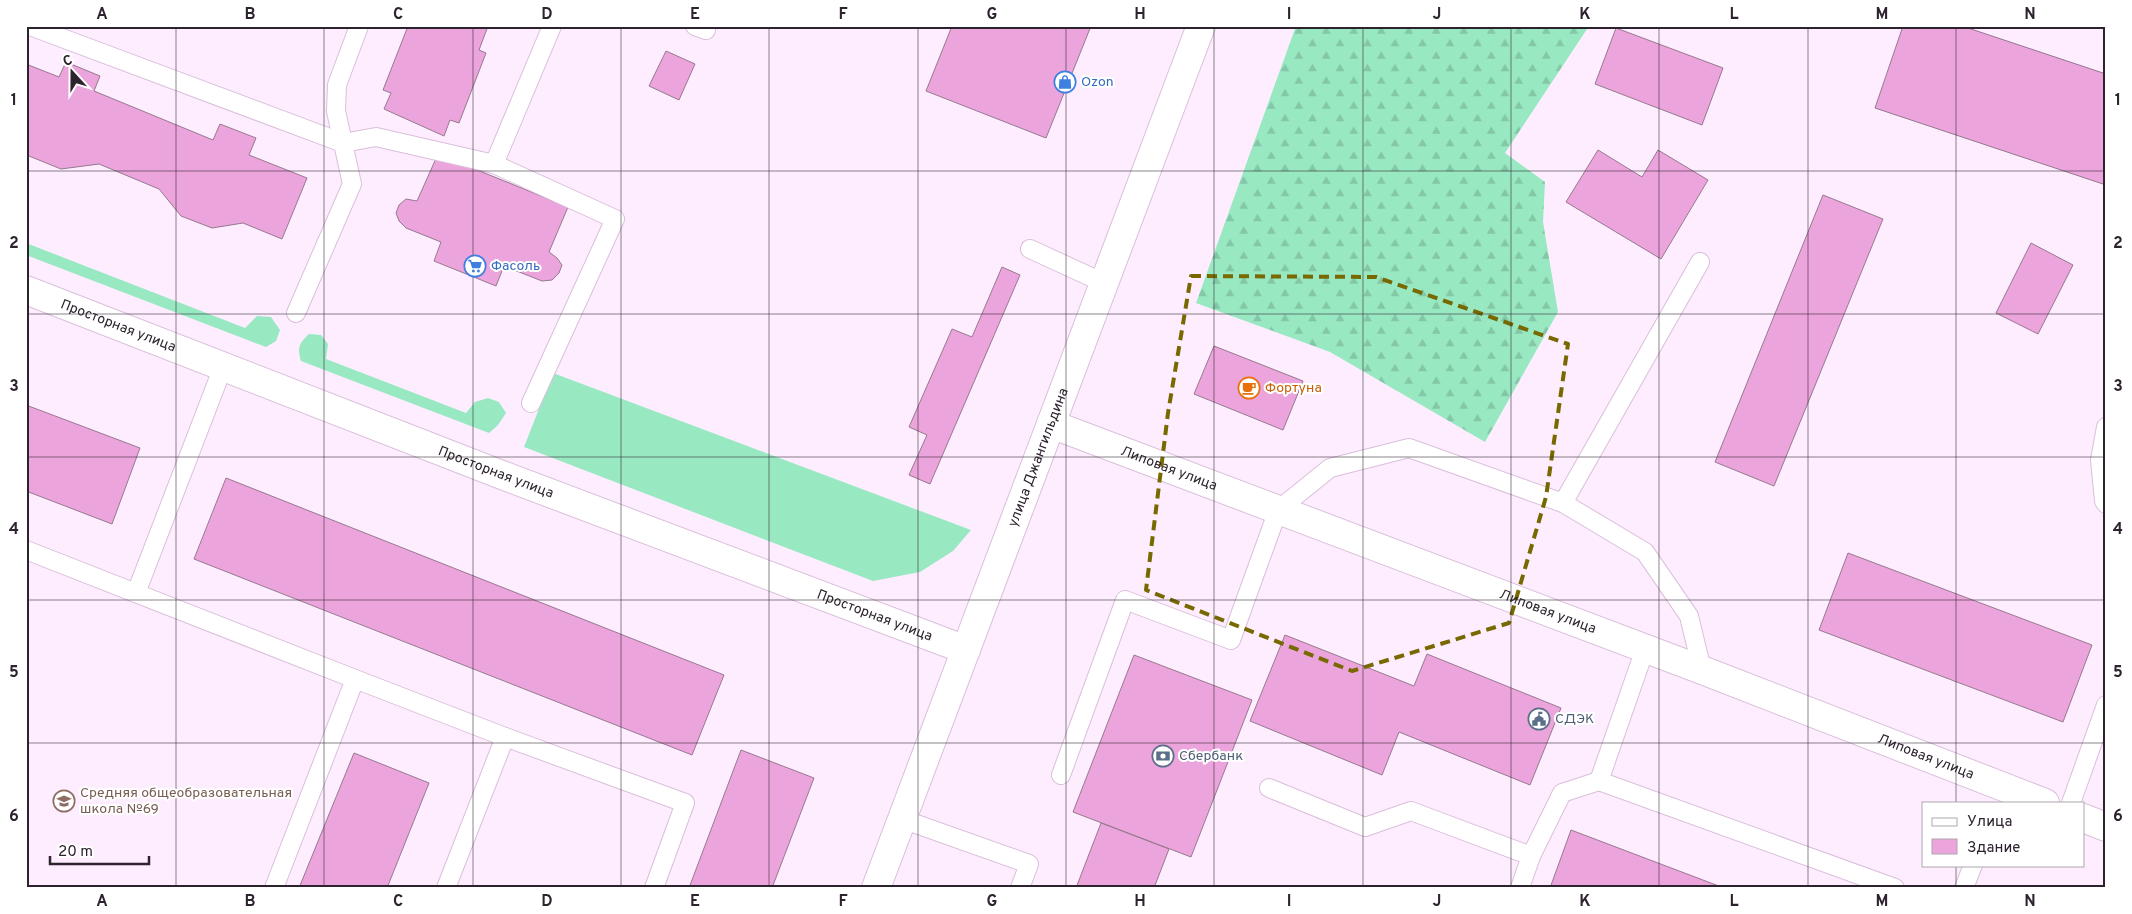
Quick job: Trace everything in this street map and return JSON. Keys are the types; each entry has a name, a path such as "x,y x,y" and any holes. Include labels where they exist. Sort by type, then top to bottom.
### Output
{"street":[{"name":"улица Джангильдина","path":"876,888 1201,26"},
{"name":"Просторная улица","path":"26,290 966,650"},
{"name":"Липовая улица","path":"1051,424 1702,670 1999,795 2039,802"},
{"path":"2084,818 2106,827"}],"lane":[{"path":"30,26 342,143 376,137 494,164 615,219 531,403"},
{"path":"296,313 352,184 336,111 337,85 359,26"},
{"path":"494,164 552,26"},
{"path":"1030,249 1104,284"},
{"path":"1563,503 1700,262"},
{"path":"136,593 223,367"},
{"path":"2106,427 2103,460 2104,502 2106,504"},
{"path":"1060,775 1125,600 1231,640 1278,510 1330,468 1409,448 1563,503 1645,552 1688,616 1702,670"},
{"path":"26,550 505,737 686,803 654,888"},
{"path":"1599,781 1645,649"},
{"path":"274,888 355,678"},
{"path":"2071,802 2106,705"},
{"path":"446,888 505,737"},
{"path":"1520,888 1531,856 1562,792 1599,781 1894,888"},
{"path":"1269,788 1365,827 1411,811 1531,856"},
{"path":"902,819 1028,864 1020,888"},
{"path":"1964,888 1973,866"}],"highlighted area":[{"path":"1191,276 1376,277 1568,344 1546,497 1509,623 1352,671 1146,590 1168,413"}],"green space":[{"path":"1296,26 1589,26 1505,153 1545,182 1543,222 1558,312 1485,442 1330,352 1196,303"},
{"path":"26,243 245,328 257,316 271,317 280,330 276,341 266,347 26,255"},
{"path":"309,334 321,335 328,344 326,359 466,413 475,402 488,398 499,402 506,413 498,425 489,433 301,361 300,346"},
{"path":"553,373 971,530 953,551 920,572 873,581 524,447"}],"building":[{"path":"408,26 488,26 479,50 486,53 459,123 450,120 444,136 384,109 391,93 383,90"},
{"path":"952,26 1091,26 1046,138 926,91"},
{"path":"1903,26 1962,26 2106,74 2106,185 1875,108"},
{"path":"1616,28 1723,68 1702,125 1595,84"},
{"path":"666,51 695,64 679,100 649,86"},
{"path":"66,62 100,76 94,91 213,140 220,124 256,138 249,155 307,178 282,239 243,223 212,228 181,216 159,189 99,164 61,169 29,156 26,153 26,64 59,77"},
{"path":"1598,150 1642,177 1658,150 1708,180 1661,259 1566,202"},
{"path":"438,154 568,207 549,252 562,265 559,273 552,280 542,281 504,266 496,286 434,261 441,242 406,228 399,221 396,213 399,205 406,199 417,201"},
{"path":"1823,195 1883,219 1774,486 1715,462"},
{"path":"2031,243 2073,265 2038,334 1996,313"},
{"path":"1002,267 1020,275 930,484 909,475 927,435 909,427 952,329 972,337"},
{"name":"Фортуна","path":"1214,346 1303,381 1283,430 1194,394"},
{"path":"26,405 140,448 112,524 26,491"},
{"path":"226,478 724,675 692,755 194,559"},
{"path":"1848,553 2092,645 2063,722 1819,630"},
{"path":"1285,635 1414,686 1427,654 1561,708 1530,785 1399,732 1382,775 1250,721"},
{"name":"Сбербанк","path":"1134,655 1252,700 1191,857 1073,812"},
{"path":"741,750 814,778 772,888 689,888"},
{"path":"354,753 429,783 387,888 299,888"},
{"path":"1101,823 1169,849 1154,888 1076,888"},
{"path":"1571,830 1724,888 1550,888"}],"place":[{"name":"Ozon","path":"1065,82"},
{"name":"Фасоль","path":"475,266"},
{"name":"Фортуна","path":"1249,388"},
{"name":"СДЭК","path":"1539,719"},
{"name":"Сбербанк","path":"1163,756"},
{"name":"Средняя общеобразовательная школа №69","path":"64,801"}]}
